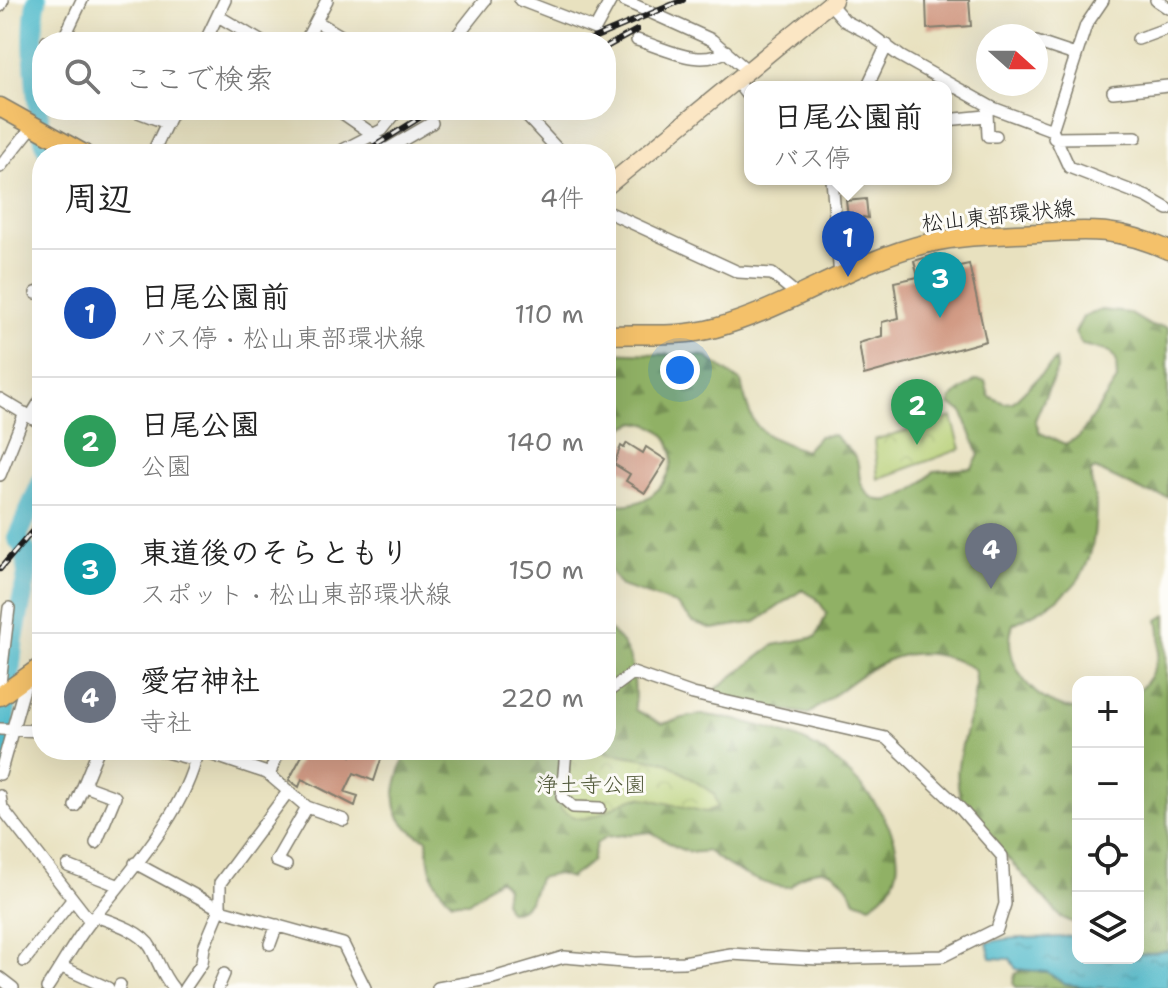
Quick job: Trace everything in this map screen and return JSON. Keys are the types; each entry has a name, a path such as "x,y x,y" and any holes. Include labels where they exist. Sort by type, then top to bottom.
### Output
{"main road":[{"path":"616,179 832,2"},
{"path":"0,107 65,144"},
{"name":"松山東部環状線","path":"616,335 689,334 746,318 914,247 968,237 1098,229 1131,235 1168,250"},
{"path":"1,691 30,675"}],"street":[{"path":"0,6 3,0"},
{"path":"67,32 82,0"},
{"path":"210,32 224,0"},
{"path":"310,32 327,0"},
{"path":"460,32 485,0"},
{"path":"520,0 595,29 611,0"},
{"path":"623,0 687,28 726,51 744,82"},
{"path":"1156,0 1168,8"},
{"path":"1099,1 1075,55 1053,134 1069,167 1147,197 1168,209"},
{"path":"832,2 845,21 940,81"},
{"path":"218,16 245,32"},
{"path":"316,21 334,32"},
{"path":"1138,39 1168,28"},
{"path":"637,40 693,58 716,58 726,51"},
{"path":"870,81 887,45"},
{"path":"1048,46 1075,55"},
{"path":"1113,92 1168,86"},
{"path":"952,89 987,111 1053,134 1136,137"},
{"path":"952,119 987,111"},
{"path":"987,111 988,136 996,136"},
{"path":"159,120 167,123"},
{"path":"157,144 168,120"},
{"path":"352,120 374,135 378,144"},
{"path":"355,144 374,135 388,120"},
{"path":"530,120 553,144"},
{"path":"395,144 432,123"},
{"path":"0,167 38,130"},
{"path":"832,185 840,277"},
{"path":"616,216 738,272 772,274 799,296"},
{"path":"0,399 32,417"},
{"path":"0,475 32,409"},
{"path":"1,691 9,608"},
{"path":"438,988 493,978 564,957 635,963 683,962 731,954 818,959 943,956 997,929 1005,904 1002,856 969,818 886,738 693,694 633,673 616,686"},
{"path":"0,774 6,729 30,675"},
{"path":"6,729 32,730"},
{"path":"75,806 94,760"},
{"path":"47,988 184,789 194,760"},
{"path":"221,760 269,774 283,785 287,793 307,807 344,820"},
{"path":"269,774 275,760"},
{"path":"565,760 562,797 573,807 600,808"},
{"path":"85,786 115,797 96,843"},
{"path":"185,988 202,963 204,947 220,909 218,892 225,875 287,793"},
{"path":"0,796 2,808 72,900 93,919 139,936 151,947 161,973 173,988"},
{"path":"286,865 276,861 307,807"},
{"path":"135,863 220,909 343,944 365,988"},
{"path":"68,866 117,885"},
{"path":"24,961 72,900"},
{"path":"270,944 277,925"},
{"path":"62,967 116,987"},
{"path":"218,988 224,974"},
{"path":"0,978 13,988"}],"green space":[{"path":"1101,310 1129,313 1151,326 1168,327 1168,497 1144,492 1095,469 1091,472 1096,508 1091,552 1085,568 1066,593 1013,624 1011,654 1025,681 1049,701 1072,708 1072,922 1061,917 966,812 957,775 975,687 974,669 949,658 926,653 906,655 867,671 809,714 717,700 716,689 774,645 816,637 827,613 816,598 802,590 756,622 713,629 693,622 676,604 621,586 616,579 616,502 627,504 645,499 659,488 669,473 672,457 669,441 657,429 636,422 618,430 616,434 616,352 705,356 741,382 749,412 767,435 805,451 819,436 834,435 856,458 861,483 868,494 887,500 898,498 919,486 934,471 972,468 979,455 962,411 950,405 951,398 976,380 985,381 989,396 1004,403 1013,402 1056,360 1057,369 1035,420 1040,433 1065,444 1079,437 1117,380 1116,360 1110,352 1082,345 1075,333 1083,317"},
{"path":"952,417 961,449 878,479 874,440"},
{"path":"1166,615 1168,951 1144,954 1144,685 1157,658 1158,620"},
{"path":"616,636 632,664 635,710 662,724 704,715 729,719 773,730 810,744 850,774 869,796 885,819 895,843 897,866 890,887 870,905 855,900 842,880 827,871 809,873 790,887 768,884 736,870 707,851 684,850 651,832 606,837 596,844 592,861 570,878 558,874 538,878 526,905 516,910 509,911 504,901 506,887 499,879 468,902 452,902 439,888 432,874 427,839 413,832 397,813 395,789 404,760 590,760 630,798 652,798 706,812 714,794 666,762 616,754"},
{"name":"浄土寺公園","path":"616,754 666,762 714,794 718,807 706,812 640,797 582,818 561,809 559,779 568,760 616,760"},
{"path":"1022,970 1047,972 1065,984 1094,988 1017,988 1013,983 1015,974"}],"water":[{"path":"1072,936 1072,964 1144,964 1144,954 1168,951 1168,988 1094,988 1065,984 1047,972 1016,969 1010,959 991,958 987,943"}],"building":[{"path":"926,0 969,0 971,26 927,29"},
{"path":"866,199 868,218 863,217 864,231 850,232 846,201"},
{"path":"937,254 941,270 969,264 986,341 864,375 859,343 882,336 882,322 899,318 894,282 918,277 914,261"},
{"path":"627,443 643,453 646,447 666,460 645,493 626,481 630,474 616,465 621,446 624,448"},
{"path":"300,760 381,760 374,781 354,773 345,792 358,796 355,806 302,779 299,787 289,780"}],"waterway":[{"path":"34,32 37,0"},
{"path":"41,120 45,144"},
{"path":"0,760 14,638 27,575 26,551 17,538 32,504"}],"railway":[{"path":"608,32 683,0"},
{"path":"616,42 637,30"},
{"path":"378,144 416,120"},
{"path":"0,569 32,532"}],"place":[{"name":"日尾公園前","path":"848,277"},
{"name":"東道後のそらともり","path":"940,318"},
{"name":"日尾公園","path":"917,445"},
{"name":"愛宕神社","path":"991,589"}]}
